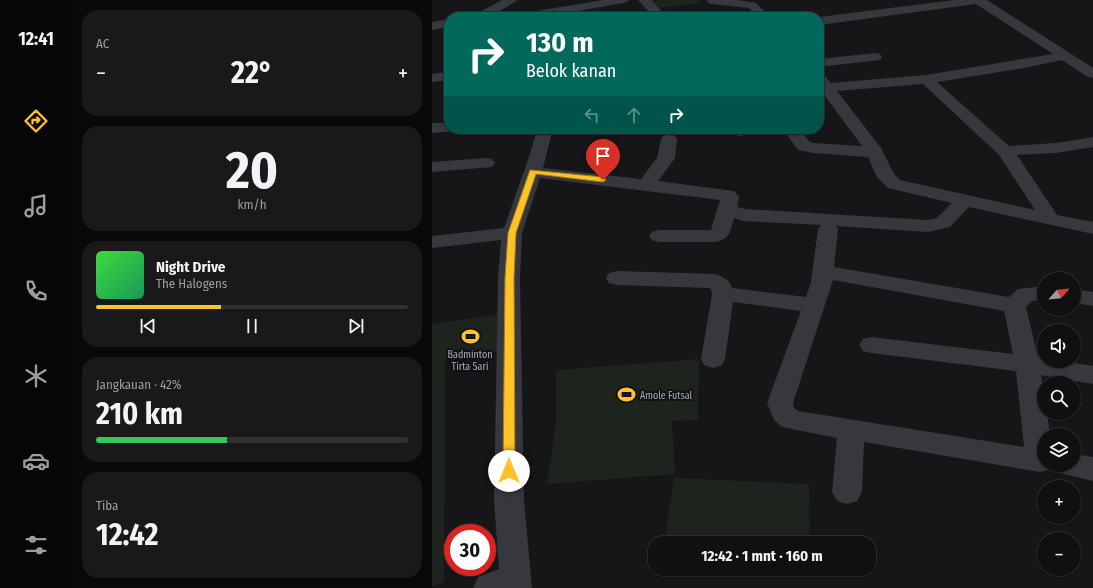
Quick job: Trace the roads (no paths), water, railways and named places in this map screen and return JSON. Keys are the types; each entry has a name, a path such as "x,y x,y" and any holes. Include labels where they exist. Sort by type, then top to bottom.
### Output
{"street":[{"path":"489,12 512,0 520,12"},
{"path":"553,12 623,0"},
{"path":"644,0 647,1 653,12"},
{"path":"978,0 1093,74"},
{"path":"824,20 880,14 926,3 981,0"},
{"path":"709,1 723,12"},
{"path":"709,1 752,5 759,12"},
{"path":"868,5 880,14"},
{"path":"432,26 444,24"},
{"path":"824,83 926,78 1024,64 1063,56"},
{"path":"824,62 875,57"},
{"path":"432,78 444,77"},
{"path":"926,78 1005,151 1024,177 1050,218"},
{"path":"824,84 875,152 886,177 894,184 965,201 1093,228"},
{"path":"432,128 444,128"},
{"path":"507,585 509,501 509,278 512,233 533,172 544,134"},
{"path":"794,134 804,146 875,152"},
{"path":"647,184 666,158 669,139"},
{"path":"1005,151 1056,148 1093,142"},
{"path":"432,167 486,163"},
{"path":"533,172 647,184 727,195 730,198 719,235 659,236"},
{"path":"727,210 743,214 928,226 944,223 965,201"},
{"path":"828,230 822,282 780,403 783,413 791,420 1037,460"},
{"path":"432,242 512,233"},
{"path":"823,272 1014,305"},
{"path":"618,278 714,281 721,286 723,294 713,359"},
{"path":"1014,305 1026,294 1037,293"},
{"path":"723,294 814,305"},
{"path":"1081,297 1093,299"},
{"path":"1014,305 1037,431"},
{"path":"871,345 1026,364 1093,375"},
{"path":"847,492 852,429"},
{"path":"1081,466 1093,468"}],"place":[{"name":"Badminton Tirta Sari","path":"470,337"},
{"name":"Amole Futsal","path":"627,395"}]}
